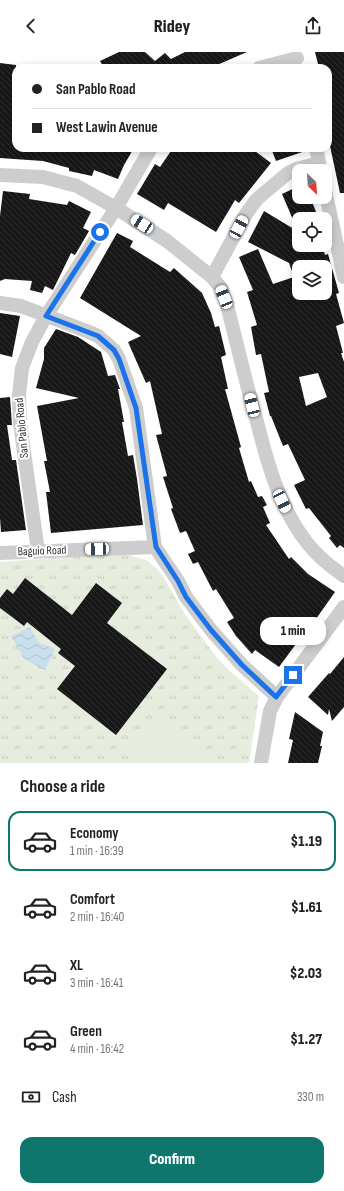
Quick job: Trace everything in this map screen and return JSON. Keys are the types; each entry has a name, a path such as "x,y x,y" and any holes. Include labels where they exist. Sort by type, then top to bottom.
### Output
{"street":[{"path":"275,64 297,59"},
{"name":"San Pablo Road","path":"38,551 20,424 19,395 22,368 32,342 46,316 116,208 149,152"},
{"path":"317,152 319,164"},
{"path":"212,277 246,214 257,199 292,171"},
{"path":"0,175 43,177 77,186 116,208 168,241 212,277 220,288 227,305 271,473 282,501 292,522 308,545 333,569 344,576"},
{"path":"328,204 344,277"},
{"path":"0,303 21,306 98,336 114,350 119,359 136,408 156,547 178,581 186,597 211,630 242,665 276,697"},
{"name":"Baguio Road","path":"0,553 156,547"},
{"path":"260,763 270,711 276,697 344,607"}],"green space":[{"path":"123,553 148,561 156,568 163,576 184,613 218,659 259,696 249,763 0,763 0,562"},
{"path":"154,715 205,752 197,763 142,763 127,752"}],"water":[{"path":"30,627 38,642 55,649 45,670 24,659 11,636"}],"building":[{"path":"119,52 145,52 155,61 165,53 171,59 185,52 247,52 219,64 102,64 100,61"},
{"path":"315,52 344,52 344,193 340,193 331,152 332,64 318,64"},
{"path":"0,63 12,64 12,152 132,152 118,179 94,170 92,176 69,171 69,168 43,161 0,158"},
{"path":"170,152 256,152 271,163 239,203 235,200 216,232 168,203 164,210 137,194 155,164 160,167"},
{"path":"273,152 302,152 276,161"},
{"path":"292,189 292,204 313,204 316,212 292,212 292,217 282,194"},
{"path":"3,191 30,194 29,199 67,205 69,201 91,212 83,228 89,231 75,255 71,253 53,290 45,286 42,293 30,290 32,281 5,279 0,281 0,216"},
{"path":"264,211 292,228 292,252 324,252 325,255 328,254 330,260 292,260 292,271 289,263 248,242"},
{"path":"117,233 133,241 130,247 170,272 174,268 202,293 211,313 215,327 219,326 226,355 221,357 228,389 225,389 249,482 251,481 258,497 262,496 267,505 263,507 270,523 266,525 289,559 291,557 308,574 335,592 279,667 255,650 252,654 236,636 227,622 234,618 216,589 213,591 198,562 193,564 188,554 195,551 186,531 180,533 171,509 173,508 163,477 167,476 156,435 162,434 150,381 146,383 128,342 141,336 80,298"},
{"path":"258,249 273,284 292,278 292,300 332,300 332,268 339,293 336,294 344,323 336,326 344,362 344,548 340,545 337,548 329,538 331,536 309,508 306,509 294,485 305,480 288,444 283,446 270,416 264,393 269,392 261,354 256,355 251,327 257,325 247,292 253,290 239,257","holes":["318,373 327,397 306,406 299,377"]},
{"path":"0,313 20,316 12,357 0,354"},
{"path":"56,329 78,337 101,352 108,376 115,375 120,389 118,389 128,456 133,455 143,525 51,533 46,492 50,492 44,461 47,461 37,406 79,398 36,388 44,359 44,348"},
{"path":"10,397 12,425 7,425 12,460 16,460 26,530 1,532 0,398"},
{"path":"25,578 72,615 96,583 122,603 107,623 167,669 116,735 57,689 75,666 58,653 61,649 27,622 24,626 0,608 0,598 7,589 13,594"},
{"path":"344,657 344,707 332,721 329,709 328,715 308,697"},
{"path":"295,712 323,732 320,746 322,746 318,763 288,763 293,740 289,739"}],"route":[{"path":"100,232 46,316 98,336 114,350 119,359 136,408 156,547 166,561 186,597 223,645 276,697 293,675"}]}
